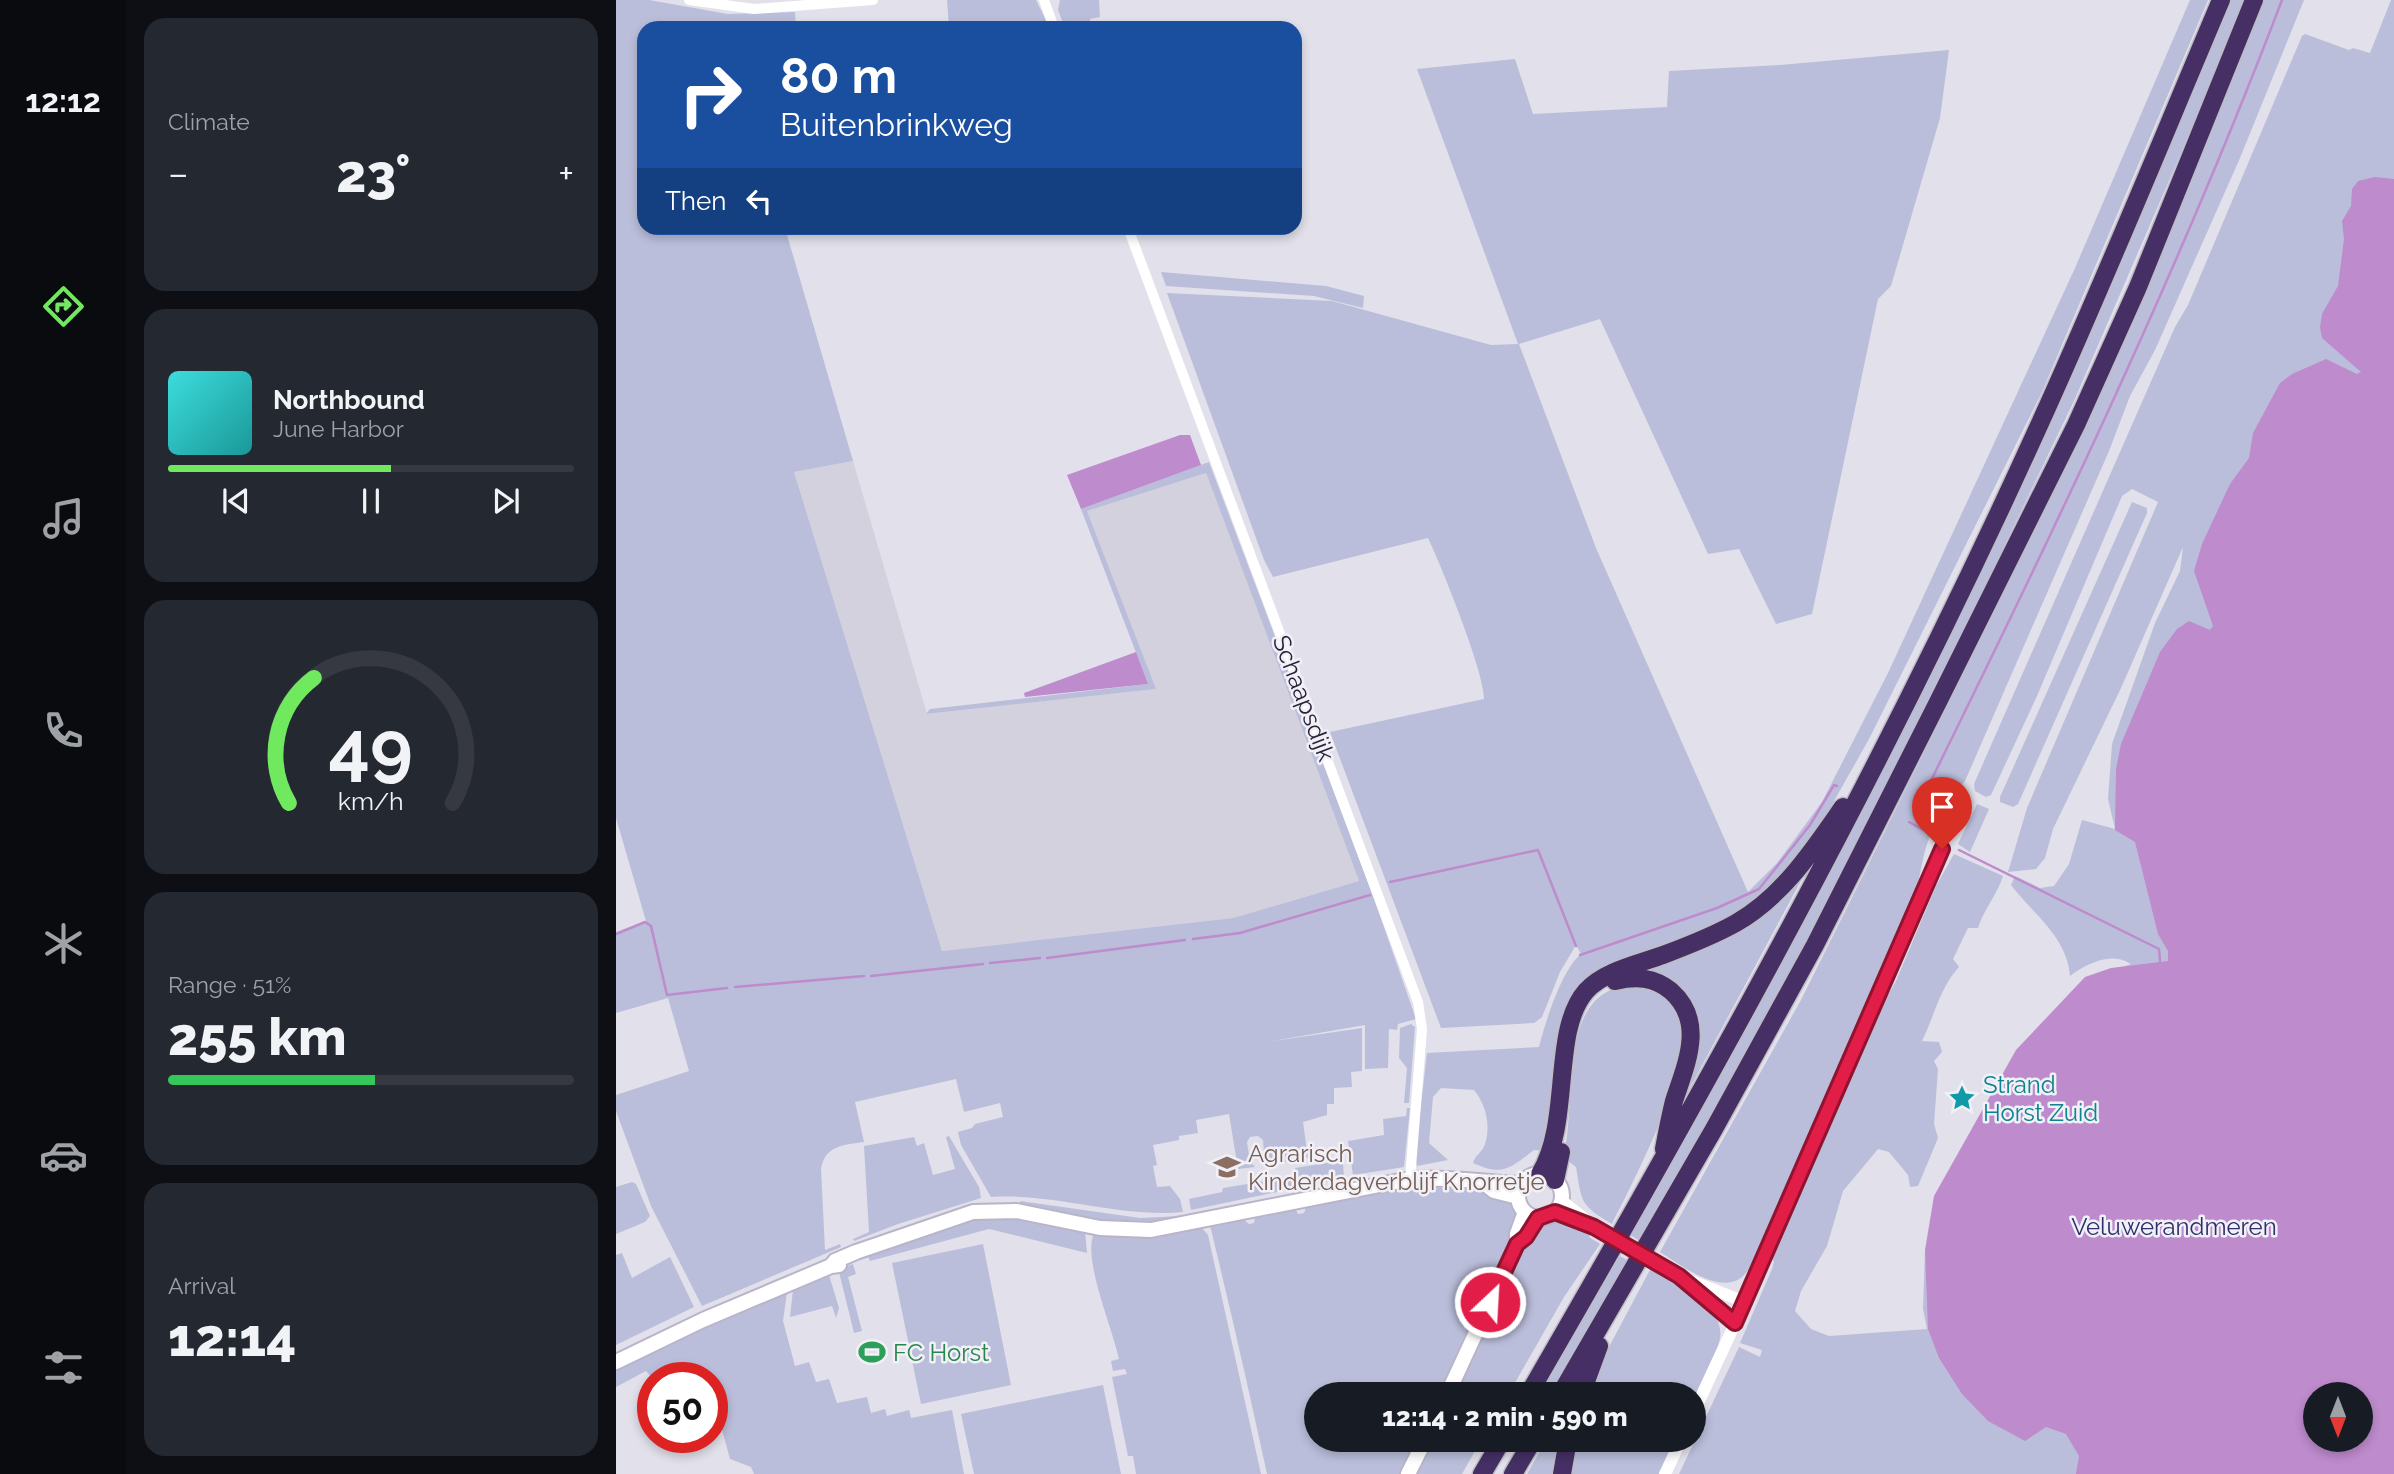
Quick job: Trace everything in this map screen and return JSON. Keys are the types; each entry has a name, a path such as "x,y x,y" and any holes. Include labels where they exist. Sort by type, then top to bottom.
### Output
{"highway":[{"path":"1536,1382 1661,1166 1812,887 1881,753 2035,434 2221,0"},
{"path":"1568,1382 1815,945 2076,425 2138,287 2254,0"},
{"path":"1547,1177 1558,1125 1573,1011 1588,989 1604,978 1715,933 1755,910 1782,887 1807,859 1881,753"},
{"path":"1547,1177 1563,1140 1579,1018 1588,1000 1599,991 1612,982 1633,977 1650,979 1664,985 1680,999 1691,1026 1690,1053 1669,1118 1661,1166"},
{"path":"1586,1382 1608,1313"},
{"path":"1482,1474 1495,1452"},
{"path":"1513,1474 1526,1452"},
{"path":"1562,1474 1566,1452"}],"main road":[{"path":"616,1362 704,1320 831,1266 871,1253 892,1241 958,1216 988,1210 1040,1214 1100,1228 1151,1230 1410,1179 1436,1177 1484,1183 1495,1181 1520,1191 1531,1215"},
{"path":"1453,1382 1517,1244 1517,1234 1531,1215 1558,1207 1562,1193 1547,1177 1530,1177 1520,1191"},
{"path":"1408,1474 1419,1452"}],"street":[{"path":"689,0 754,9 873,0"},
{"path":"1044,0 1052,21"},
{"name":"Schaapsdijk","path":"1131,235 1418,1002 1422,1029 1410,1179"},
{"path":"1706,1386 1942,849"},
{"path":"1558,1207 1679,1276 1745,1302"},
{"path":"1679,1276 1735,1323"},
{"path":"1665,1474 1675,1452"}],"shaded area":[{"name":"Veluwerandmeren","path":"2375,177 2394,179 2394,1474 2076,1474 2079,1456 2066,1434 2046,1427 2025,1441 1988,1421 1962,1394 1939,1358 1928,1329 1925,1250 1934,1196 2016,1050 2085,977 2111,968 2168,961 2168,951 2158,934 2135,842 2115,830 2116,769 2121,744 2160,652 2177,629 2189,621 2210,630 2213,626 2194,571 2202,544 2230,484 2249,458 2253,433 2280,383 2292,374 2326,359 2357,374 2361,372 2322,338 2320,327 2322,314 2338,286 2344,239 2342,221 2351,206 2352,189 2358,181"},
{"path":"1180,435 1190,435 1201,465 1081,509 1067,475"},
{"path":"853,461 927,714 1155,689 1087,511 1206,473 1359,881 1233,918 942,951 794,472"},
{"path":"1136,652 1148,684 1025,697 1024,693"}],"green space":[{"path":"616,0 649,0 728,14 795,12 796,21 637,21 637,235 787,235 853,461 794,472 942,951 1233,918 1359,881 1206,473 1087,511 1156,689 926,714 930,709 1148,684 1081,509 1209,462 1371,890 1416,1019 1398,1024 1397,1030 1389,1029 1388,1068 1365,1069 1365,1025 1267,1042 1362,1028 1362,1071 1351,1072 1352,1087 1334,1088 1334,1104 1327,1104 1327,1115 1303,1122 1307,1151 1312,1157 1265,1165 1263,1140 1258,1136 1250,1137 1247,1142 1250,1161 1255,1167 1238,1169 1229,1114 1196,1120 1198,1133 1153,1145 1157,1187 1170,1186 1180,1199 1183,1212 1135,1212 1039,1198 991,1197 961,1145 958,1132 972,1128 975,1124 1003,1117 1000,1103 964,1112 956,1079 855,1102 864,1142 831,1151 823,1161 821,1169 825,1250 840,1244 841,1247 702,1306 651,1206 616,1111 616,1095 689,1071 668,998 616,1013 616,932 646,921 616,818"},
{"path":"947,0 1036,0 1046,21 948,21"},
{"path":"1060,0 1099,0 1100,17 1090,21 1062,21 1058,10"},
{"path":"2190,0 2208,0 2042,392 1869,739 1821,824 1784,877 1732,918 1582,985 1547,1151 1534,1150 1512,1166 1500,1170 1473,1163 1487,1137 1482,1102 1474,1090 1441,1088 1433,1097 1429,1143 1448,1160 1417,1166 1415,1157 1427,1053 1539,1047 1561,984 1567,971 1581,954 1576,945 1560,972 1542,1017 1534,1023 1441,1028 1330,732 1484,699 1478,667 1461,619 1428,538 1273,577 1264,560 1167,293 1332,301 1491,345 1518,344 1417,69 1515,59 1533,114 1667,107 1669,71 1780,65 1949,50 1940,118 1891,286 1878,299 1812,614 1776,624 1739,549 1708,554 1600,319 1519,344 1596,548 1748,892 1777,863 1822,802 1888,673 2075,268"},
{"path":"2225,0 2244,0 2218,67 2074,401 1880,804 1761,1029 1641,1242 1629,1234 1865,797"},
{"path":"2263,0 2304,0 2240,158 2155,350 2130,396 2109,451 1965,781 1932,832 1912,904 1760,1255 1755,1256 1746,1273 1735,1281 1724,1283 1701,1277 1660,1252 1801,1000 1993,614 2118,348"},
{"name":"Veluwerandmeren","path":"2391,0 2394,0 2394,1474 1679,1474 1689,1452 1706,1452 1706,1417 1739,1347 1760,1357 1762,1350 1740,1343 1772,1269 1774,1262 1770,1254 1866,1034 1896,981 1936,886 1954,854 2003,876 1978,928 1968,928 1953,959 1959,967 1942,993 1922,1041 1939,1042 1942,1052 1934,1061 1938,1069 1934,1124 1938,1138 1918,1186 1910,1187 1908,1175 1889,1152 1878,1149 1843,1191 1827,1246 1801,1291 1795,1311 1811,1329 1829,1336 1927,1329 1923,1309 1925,1250 2114,970 2131,964 2124,960 2100,960 2070,976 2068,962 2056,938 2011,885 2015,876 2040,888 2054,886 2069,864 2082,820 2115,829 2108,799 2112,744 2155,623 2180,571 2183,547 2121,688 2053,829 2045,858 2036,869 2008,872 2027,808 2158,502 2132,489 2122,496 2037,696 1991,795 1986,797 1975,791 1974,784 2175,327 2188,305 2302,36 2305,34 2349,50 2353,48 2370,53"},
{"path":"1161,272 1326,286 1364,296 1363,308 1314,296 1166,286"},
{"path":"2132,502 2147,508 2147,513 2018,804 2013,807 2000,802 2000,797"},
{"path":"1977,804 1989,809 1970,852 1958,844"},
{"path":"1819,847 1669,1127 1688,1007 1624,973 1723,934"},
{"path":"1646,986 1658,992 1677,1010 1682,1023 1683,1043 1679,1067 1659,1125 1612,1224 1584,1202 1576,1167 1563,1157 1573,1063 1584,1017 1596,1000 1613,989"},
{"path":"1411,1024 1415,1027 1409,1103 1404,1103 1407,1068 1399,1058 1400,1028"},
{"path":"1407,1108 1410,1108 1404,1167 1353,1175 1348,1141 1384,1135 1383,1119 1406,1116"},
{"path":"949,1136 979,1187 981,1198 854,1241 853,1239 869,1232 864,1146 914,1137 917,1146 924,1143 933,1175 955,1169 946,1137"},
{"path":"1339,1161 1343,1163 1344,1178 1191,1210 1189,1199 1222,1192 1223,1188 1296,1176 1295,1168"},
{"path":"632,1182 636,1184 650,1216 645,1222 616,1234 616,1187"},
{"path":"1394,1186 1457,1187 1508,1198 1515,1205 1518,1216 1509,1248 1447,1382 1304,1382 1304,1452 1413,1452 1402,1474 1267,1474 1210,1225 1243,1219 1249,1224 1254,1223 1255,1215 1295,1208 1298,1214 1304,1213 1307,1204"},
{"path":"1020,1201 1140,1218 1180,1216 1180,1219 1124,1226 1021,1206"},
{"path":"1000,1215 1085,1231 1087,1253 989,1229 870,1261 868,1257 966,1219"},
{"path":"1557,1220 1591,1232 1589,1237 1600,1244 1564,1297 1515,1382 1459,1382 1531,1234 1543,1222"},
{"path":"1201,1227 1208,1235 1261,1474 1136,1474 1133,1456 1128,1456 1112,1377 1127,1374 1125,1369 1113,1371 1111,1361 1119,1359 1095,1276 1091,1245 1094,1233"},
{"path":"983,1244 1011,1385 921,1404 892,1263"},
{"path":"622,1253 632,1278 670,1257 694,1307 616,1345 616,1255"},
{"path":"1620,1256 1630,1262 1561,1382 1545,1382"},
{"path":"853,1264 856,1274 848,1277 862,1331 854,1333 839,1272 841,1268"},
{"path":"1651,1268 1696,1296 1715,1315 1720,1338 1702,1382 1592,1382"},
{"path":"829,1275 839,1308 836,1318 832,1306 790,1317 793,1290"},
{"path":"787,1292 783,1321 795,1366 809,1362 816,1382 829,1379 837,1403 867,1397 871,1413 885,1409 887,1416 909,1410 911,1418 952,1410 964,1474 754,1474 751,1467 730,1459 728,1452 728,1362 637,1362 637,1376 616,1387 616,1367 702,1326"},
{"path":"1103,1385 1121,1474 974,1474 961,1414"},
{"path":"1425,1452 1474,1452 1462,1474 1414,1474"},
{"path":"1539,1452 1562,1452 1556,1474 1527,1474"},
{"path":"1572,1452 1669,1452 1659,1474 1568,1474"}],"waterway":[{"path":"1914,815 2108,412 2198,208 2282,0"},
{"path":"1580,955 1717,908 1759,889 1810,825 1834,785 1837,786"},
{"path":"1909,822 1929,833"},
{"path":"1390,882 1538,850 1576,946"},
{"path":"1959,850 2159,949 2160,961"},
{"path":"1193,939 1240,933 1370,895"},
{"path":"616,934 645,922 651,926 667,995 727,988"},
{"path":"1047,958 1185,940"},
{"path":"990,963 1040,958"},
{"path":"871,976 983,964"},
{"path":"735,987 864,976"}],"place":[{"name":"Strand Horst Zuid","path":"1962,1098"},
{"name":"Agrarisch Kinderdagverblijf Knorretje","path":"1227,1167"},
{"name":"FC Horst","path":"872,1352"}],"route":[{"path":"1490,1302 1517,1244 1526,1237 1538,1218 1550,1216 1555,1212 1594,1227 1679,1276 1735,1323 1942,849"}]}
